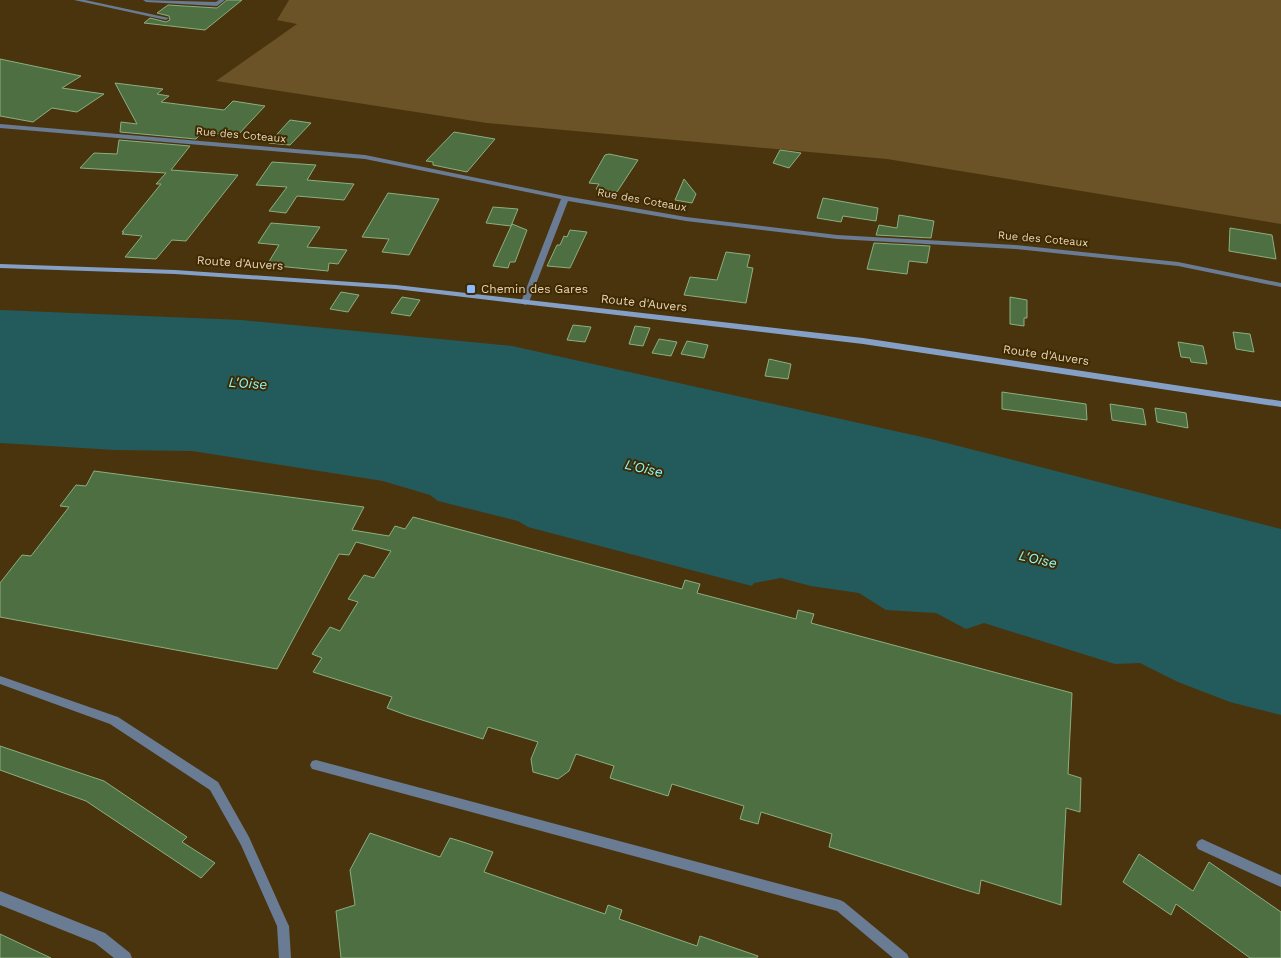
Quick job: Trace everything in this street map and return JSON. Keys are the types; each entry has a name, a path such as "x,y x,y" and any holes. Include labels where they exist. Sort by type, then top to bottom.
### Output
{"main road":[{"name":"Route d'Auvers","path":"0,266 175,272 396,287 863,341 1281,404"}],"street":[{"path":"77,0 166,18"},
{"path":"146,0 172,3 217,4 222,0"},
{"name":"Rue des Coteaux","path":"0,126 365,157 565,198 686,219 837,237 1015,247 1178,264 1281,285"},
{"path":"525,302 565,198"},
{"path":"0,898 100,938 124,958"}],"lane":[{"path":"0,680 114,720 214,786 246,841 283,926 285,958"},
{"path":"316,765 840,906 903,958"},
{"path":"1202,845 1281,880"}],"shaded area":[{"path":"289,0 1281,0 1281,224 887,159 487,123 216,81 297,24 277,20"}],"water":[{"name":"L'Oise","path":"0,310 241,320 512,346 931,439 1281,529 1281,715 1230,702 1178,682 1140,663 1115,664 984,623 966,629 936,613 886,610 859,593 811,586 781,578 754,583 752,586 528,527 518,521 438,501 430,495 383,481 192,451 115,450 0,443"}],"building":[{"path":"227,0 242,0 205,30 144,23 150,18 166,22 170,20 169,16 157,13 168,5 217,8"},
{"path":"0,59 81,76 62,88 104,94 77,112 52,108 33,122 0,116"},
{"path":"115,83 163,89 157,94 169,96 161,102 224,110 233,101 265,106 237,136 202,132 196,139 120,132 121,122 137,124"},
{"path":"290,120 311,123 290,145 269,143"},
{"path":"454,132 495,139 467,172 433,165 433,162 426,161"},
{"path":"119,140 190,146 171,170 238,175 186,241 172,240 156,259 125,257 142,236 122,234 124,232 122,232 161,184 156,184 166,173 80,168 94,153 117,154"},
{"path":"780,150 801,153 789,168 773,163"},
{"path":"609,154 638,160 617,192 596,189 599,184 589,183 605,155"},
{"path":"272,162 316,165 307,180 354,184 344,200 297,196 286,213 269,211 287,187 256,185"},
{"path":"684,179 696,194 692,203 675,200"},
{"path":"388,193 439,199 409,255 382,252 389,239 362,237"},
{"path":"823,198 878,208 876,221 843,216 841,222 817,218"},
{"path":"493,207 518,209 511,226 486,223"},
{"path":"899,215 934,221 931,238 876,235 879,225 897,228"},
{"path":"271,223 320,227 307,247 347,250 338,264 329,263 328,271 267,265 279,245 258,243"},
{"path":"512,224 527,230 515,262 510,262 508,268 493,266"},
{"path":"1230,228 1272,235 1276,259 1229,251"},
{"path":"570,230 587,232 570,268 547,266 557,245 560,245 564,236 567,237"},
{"path":"874,243 930,246 927,263 909,261 907,274 867,269"},
{"path":"726,252 750,255 747,267 753,268 746,303 684,295 690,277 717,280"},
{"path":"341,292 359,295 348,312 330,309"},
{"path":"402,297 420,300 410,316 391,313"},
{"path":"1010,297 1027,300 1027,318 1024,318 1024,326 1010,324"},
{"path":"573,325 591,327 585,342 567,340"},
{"path":"635,326 650,328 643,346 629,344"},
{"path":"1233,332 1250,334 1254,352 1236,349"},
{"path":"659,339 677,342 671,356 652,353"},
{"path":"687,341 708,345 704,358 681,354"},
{"path":"1178,342 1203,346 1207,364 1191,362 1190,358 1181,357"},
{"path":"769,359 791,364 788,379 765,376"},
{"path":"1002,392 1086,404 1087,420 1002,409"},
{"path":"1110,404 1143,409 1146,425 1112,420"},
{"path":"1155,408 1186,413 1188,428 1157,422"},
{"path":"94,471 364,507 352,530 389,536 395,526 405,529 413,517 682,589 685,580 700,584 697,593 796,619 798,610 814,614 811,623 1072,693 1068,774 1081,778 1080,812 1066,808 1061,905 981,880 979,894 969,891 829,847 832,834 761,812 758,824 740,819 744,806 672,784 668,796 610,778 614,766 576,754 569,771 558,779 533,772 531,759 538,742 488,727 483,739 387,708 392,697 313,672 322,658 312,654 330,627 340,631 358,602 348,599 364,575 374,578 391,551 356,542 349,555 339,554 277,669 0,617 0,583 22,555 31,556 69,507 60,506 76,485 86,486"},
{"path":"0,746 104,781 187,837 182,842 215,863 201,878 86,801 0,770"},
{"path":"370,833 440,857 450,838 460,841 493,852 484,872 605,914 608,905 622,910 619,919 697,946 700,936 758,956 757,958 341,958 336,911 355,905 350,870"},
{"path":"1139,854 1193,891 1209,862 1281,912 1281,958 1250,958 1176,904 1171,915 1123,882"},
{"path":"0,934 51,958 0,958"}],"place":[{"name":"Chemin des Gares","path":"471,289"}]}
